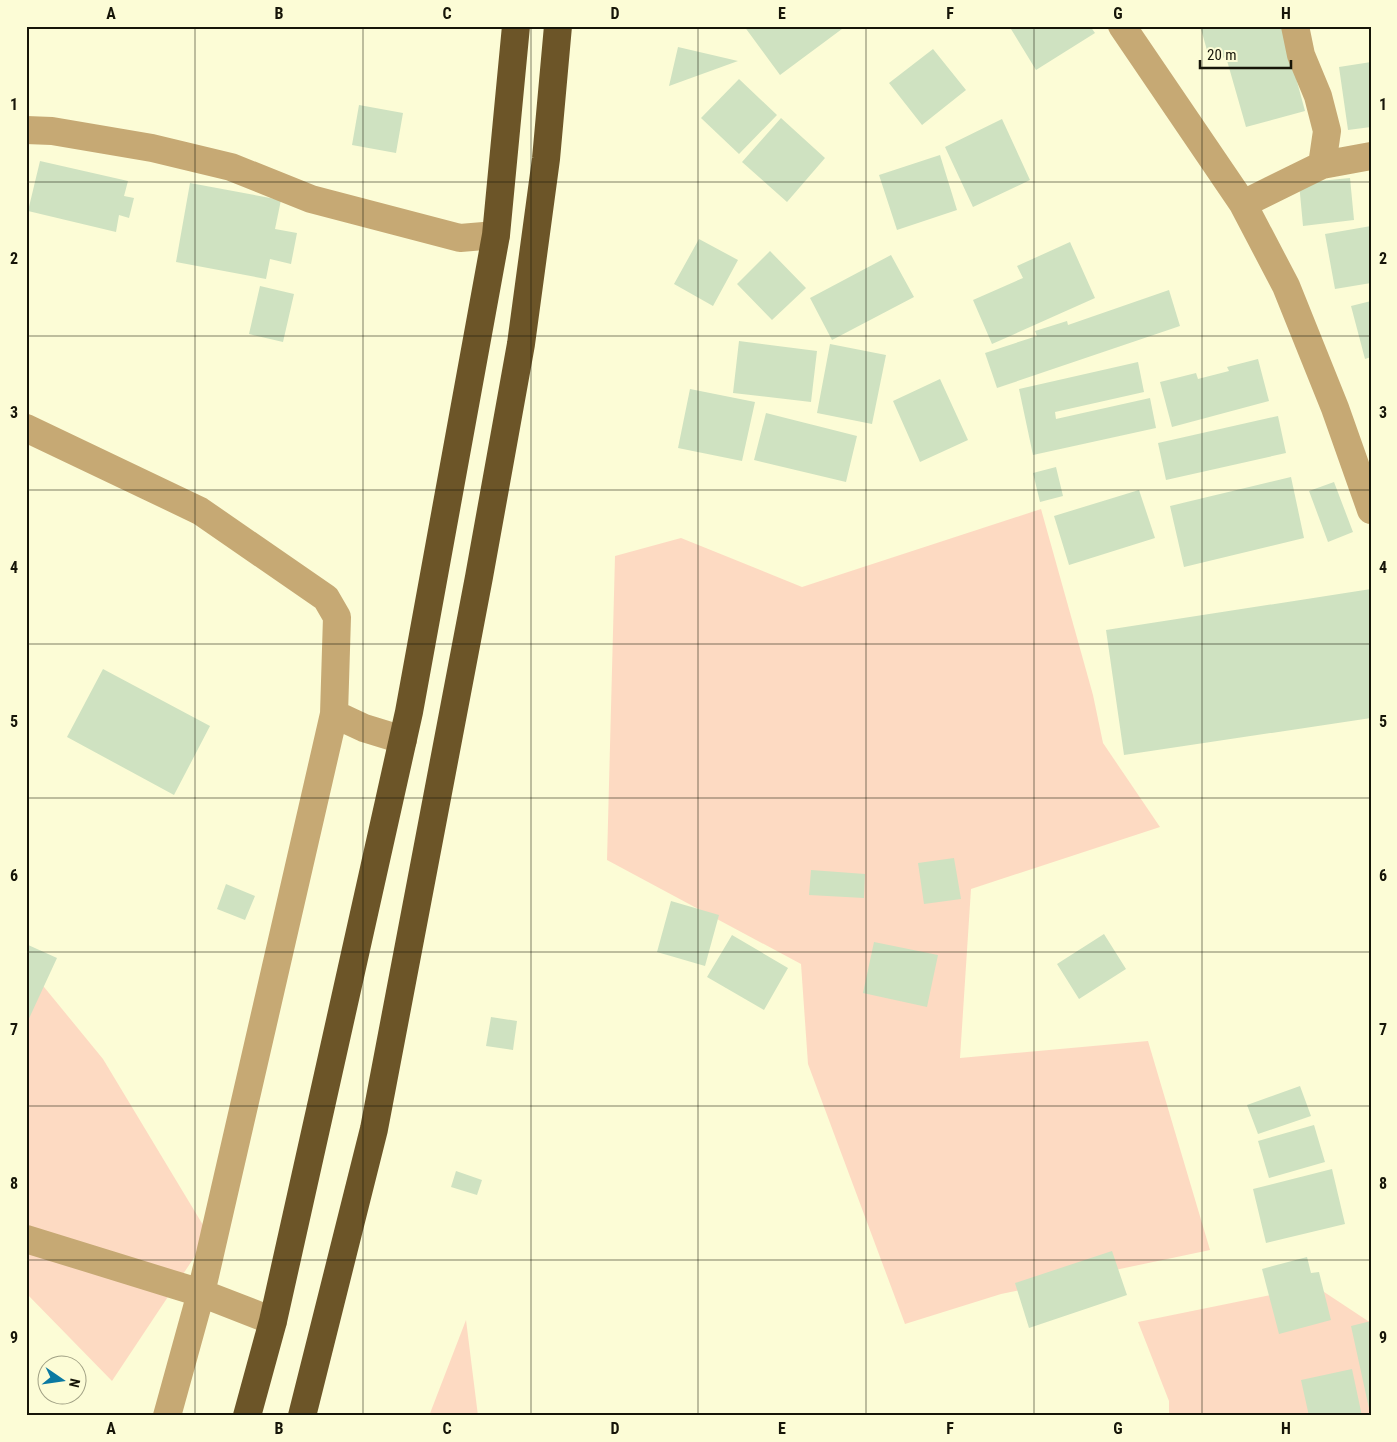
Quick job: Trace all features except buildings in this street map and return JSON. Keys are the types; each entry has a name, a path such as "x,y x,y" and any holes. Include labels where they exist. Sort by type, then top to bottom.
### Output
{"highway":[{"path":"247,1416 273,1322 403,740 496,235 516,26"},
{"path":"302,1416 374,1129 480,577 521,344 546,159 558,26"}],"street":[{"path":"1122,26 1243,204 1286,286 1335,408 1371,510"},
{"path":"1295,26 1301,55 1318,96 1327,131 1322,165"},
{"path":"26,130 52,131 152,148 231,167 311,199 460,238 496,235"},
{"path":"1243,204 1322,165 1371,156"},
{"path":"26,428 200,511 326,598 337,617 334,714 201,1293 167,1416"},
{"path":"334,714 364,728 403,740"},
{"path":"26,1239 201,1293 273,1322"}],"shaded area":[{"path":"1041,509 1093,695 1103,743 1160,827 971,889 960,1058 1148,1041 1210,1250 1001,1294 905,1324 808,1064 801,964 607,860 615,556 681,538 802,587"},
{"path":"26,965 103,1059 209,1235 112,1381 88,1356 88,1354 86,1354 26,1293"},
{"path":"1315,1286 1371,1323 1371,1416 1169,1416 1169,1401 1138,1322"},
{"path":"466,1320 478,1416 429,1416"}]}
